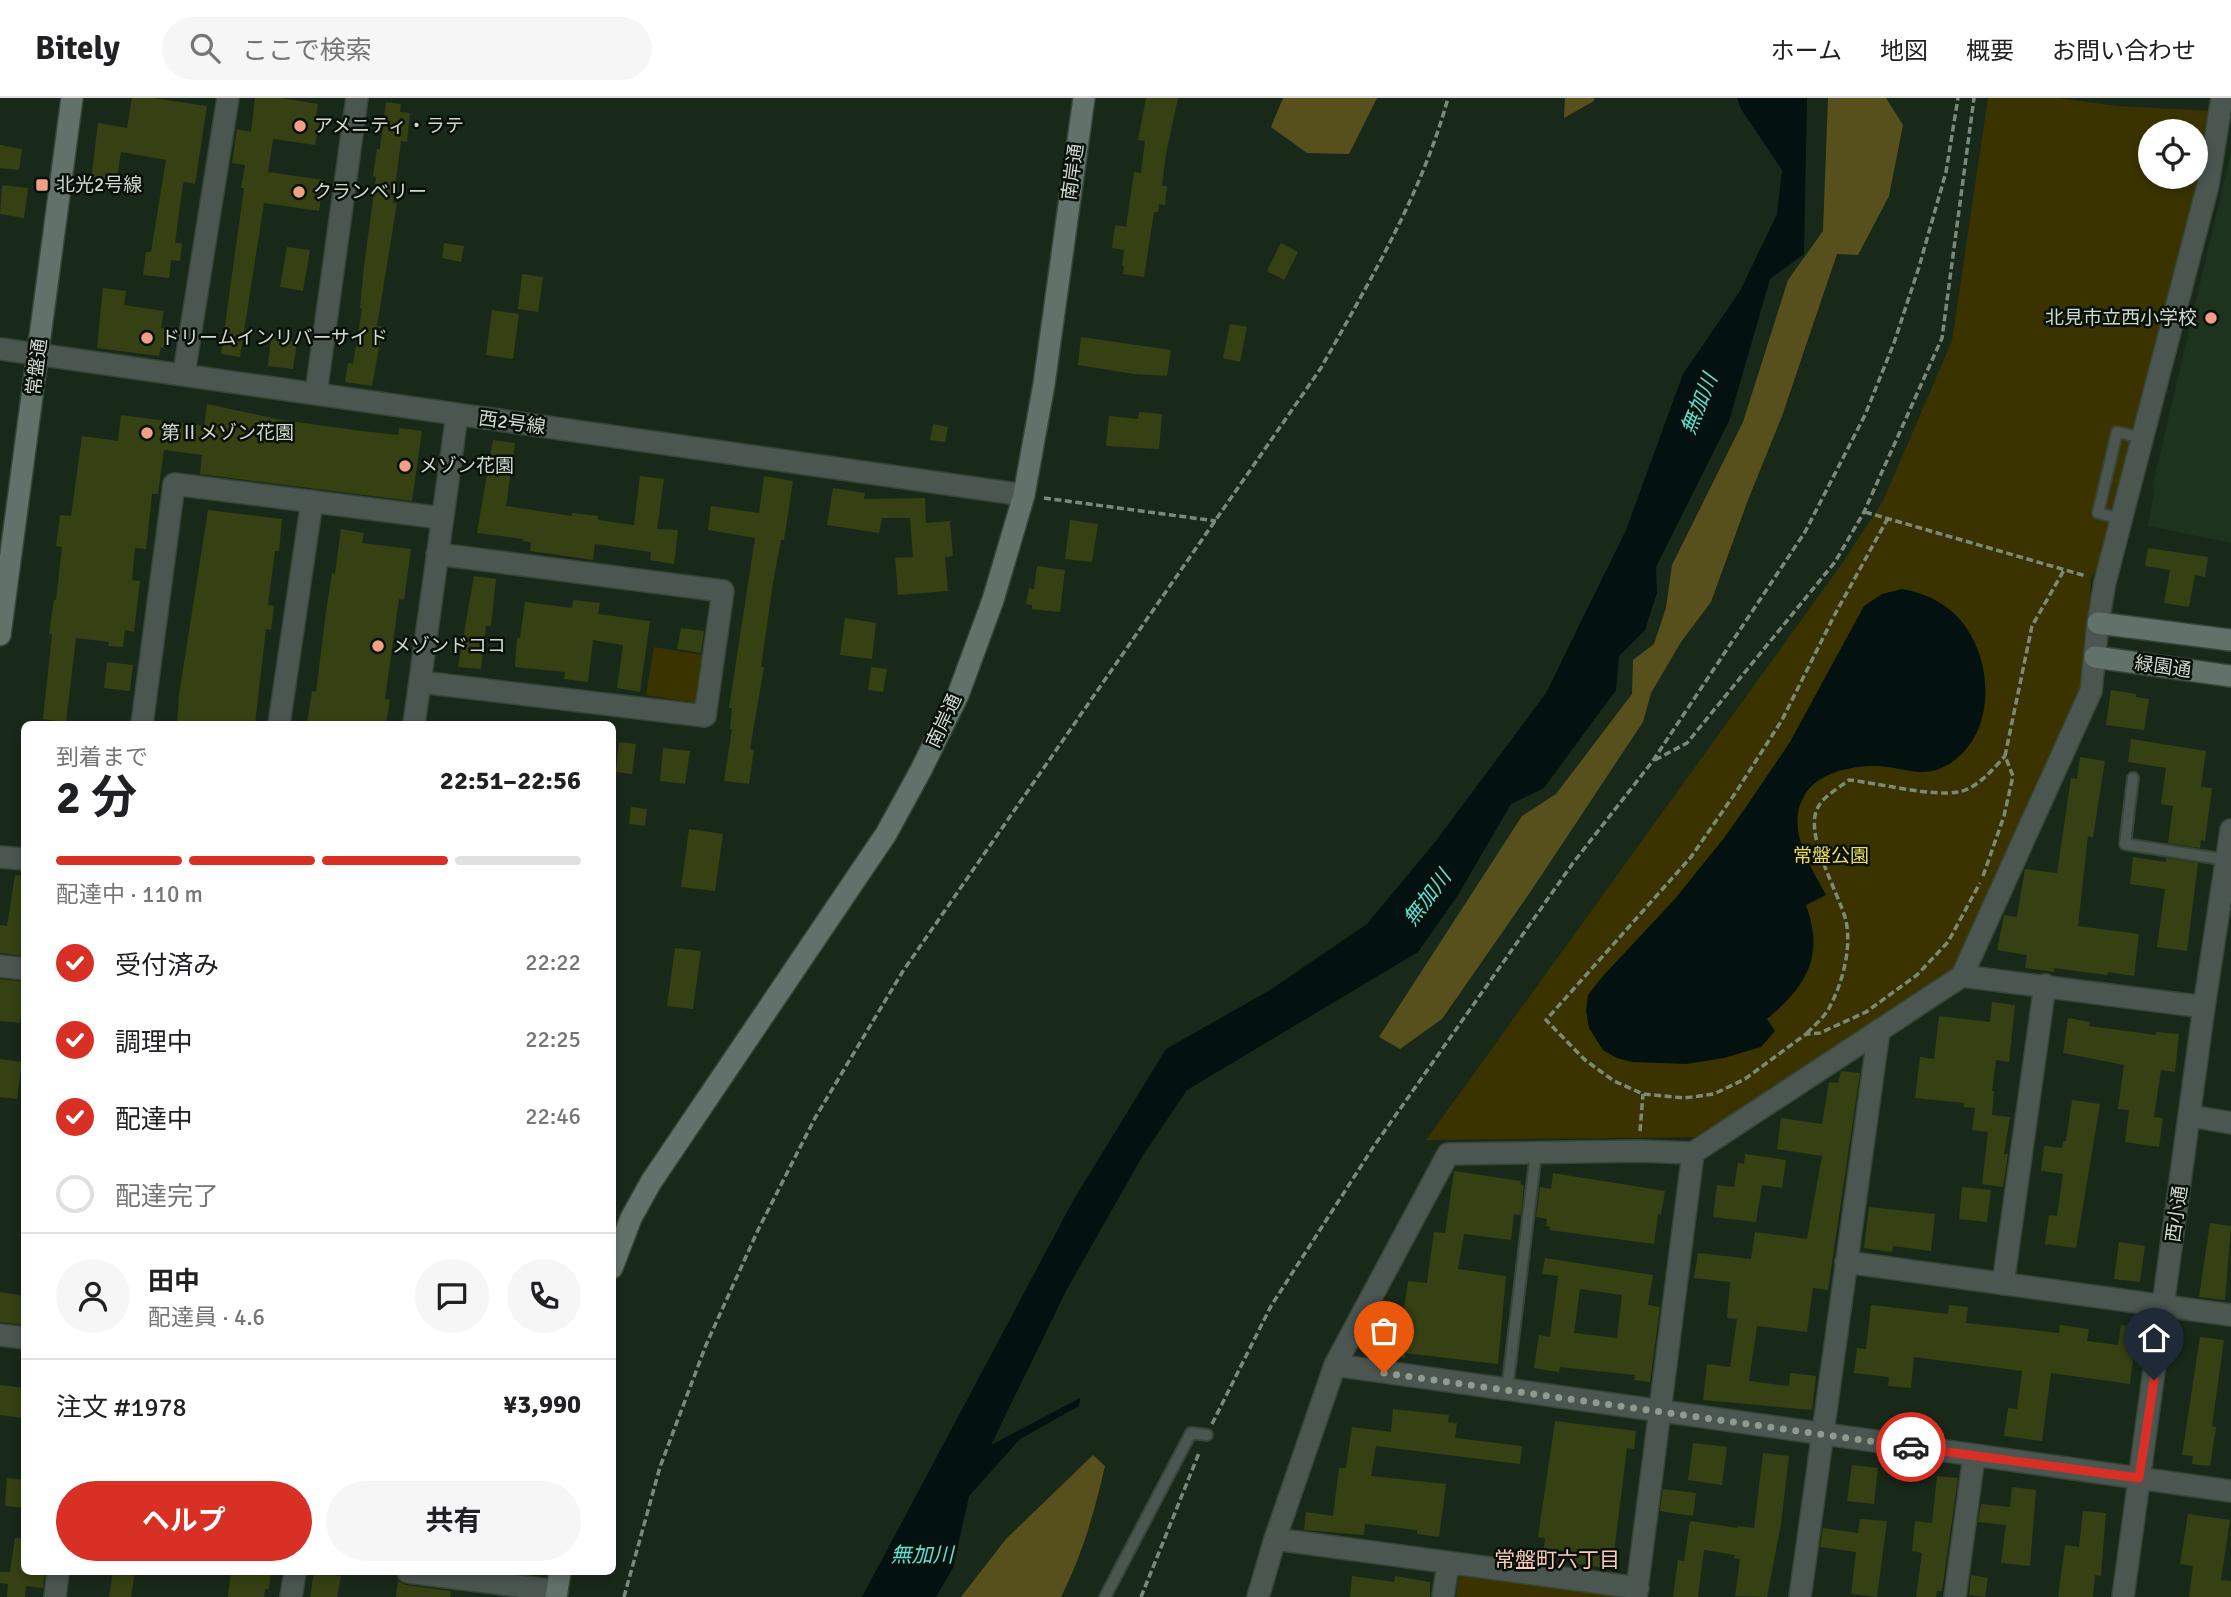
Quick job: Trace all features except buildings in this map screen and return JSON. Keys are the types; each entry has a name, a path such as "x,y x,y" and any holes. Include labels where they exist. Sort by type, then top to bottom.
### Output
{"main road":[{"name":"常盤通","path":"0,635 72,98"},
{"name":"南岸通","path":"616,1257 631,1218 651,1182 886,834 958,695 993,600 1024,495 1044,384 1084,98"},
{"name":"緑園通","path":"2098,623 2231,640"},
{"name":"緑園通","path":"2095,657 2231,676"}],"street":[{"path":"184,373 228,98"},
{"path":"316,393 357,98"},
{"path":"1258,1597 1275,1539 1335,1366 1448,1154 1639,1151 1693,1153 1962,976 2091,691 2105,582 2208,185 2222,98"},
{"name":"西2号線","path":"0,349 184,373 457,415 1024,495"},
{"path":"414,721 457,415"},
{"path":"142,721 174,484 442,518"},
{"path":"279,721 312,501"},
{"path":"419,682 705,716 723,591 437,554"},
{"name":"西小通","path":"2123,1597 2204,1007 2229,860 2231,830"},
{"path":"0,856 21,859"},
{"path":"0,966 21,969"},
{"path":"1962,976 2204,1007"},
{"path":"2003,1284 2045,985"},
{"path":"1800,1597 1879,1030"},
{"path":"2191,1116 2231,1123"},
{"path":"1275,1539 1637,1593 1693,1153"},
{"path":"1846,1262 2231,1315"},
{"path":"0,1335 21,1338"},
{"path":"1335,1366 2231,1491"},
{"path":"1955,1597 1974,1456"},
{"path":"1443,1597 1448,1564"},
{"path":"54,1597 58,1575"},
{"path":"291,1597 295,1575"},
{"path":"440,1575 557,1586"}],"lane":[{"path":"2133,778 2124,844 2229,860"},
{"path":"1507,1390 1536,1153"},
{"path":"1105,1597 1191,1433 1207,1435"}],"path":[{"path":"624,1597 660,1467 706,1345 758,1230 815,1118 903,971 1321,368 1372,278 1410,201 1448,98"},
{"path":"1140,1597 1207,1435 1270,1306 1374,1146 1573,863 1652,762 1805,532 1865,415 1894,343 1946,172 1958,98"},
{"path":"1652,762 1687,743 1835,562 1864,512 1942,338 1974,98"},
{"path":"1024,495 1216,521"},
{"path":"1864,512 2105,582"},
{"path":"1888,519 1834,616 1782,720 1691,858 1546,1020 1585,1060 1614,1081 1643,1094 1684,1098 1714,1094 1745,1079 1806,1034 1828,1011 1847,954 1847,923 1836,888 1822,859 1814,824 1818,805 1849,780 1959,793 1983,779 2006,756"},
{"path":"1806,1034 1820,1032 1866,1012 1917,975 1948,942 1982,880 2004,816 2013,776 2006,756 2032,626 2064,570"},
{"path":"1639,1151 1643,1094"}],"shaded area":[{"path":"1283,98 1377,98 1349,154 1307,153 1271,127"},
{"path":"1565,98 1594,98 1594,101 1564,118"},
{"path":"1828,98 1886,98 1903,125 1889,196 1858,255 1837,254 1782,416 1711,602 1681,642 1651,693 1643,722 1442,1019 1400,1049 1379,1037 1522,816 1556,794 1632,694 1633,660 1654,644 1666,608 1672,565 1743,422 1788,280 1823,231"},
{"name":"北見市立西小学校","path":"2231,152 2231,543 2148,526 2153,484"},
{"path":"1093,1455 1105,1466 1087,1533 1061,1597 961,1597 1006,1539"}],"green space":[{"name":"常盤公園","path":"1988,98 2057,98 2117,106 2213,111 2208,132 2208,119 2138,119 2138,189 2195,189 2140,421 2101,565 2091,577 2085,692 1961,960 1948,974 1703,1137 1426,1140 1841,565 1883,501 1952,341"},
{"path":"654,647 702,655 695,703 646,695"},
{"path":"1459,1574 1628,1597 1456,1597"}],"water":[{"name":"無加川","path":"1737,98 1807,98 1804,254 1770,279 1729,421 1656,567 1657,593 1645,630 1619,656 1616,690 1544,788 1511,804 1458,895 1418,952 1187,1090 1142,1157 1067,1289 991,1445 1080,1398 1079,1406 1020,1439 969,1496 953,1568 936,1597 862,1597 1074,1199 1166,1049 1270,990 1367,924 1436,841 1546,693 1626,530 1683,374 1740,291 1777,214 1782,170 1741,109"},
{"path":"1902,589 1929,597 1945,606 1959,618 1975,643 1982,663 1985,705 1980,725 1971,743 1957,758 1939,769 1924,772 1866,766 1833,773 1815,783 1808,791 1798,812 1799,837 1808,862 1826,895 1806,905 1813,940 1808,969 1792,995 1767,1019 1775,1031 1761,1047 1724,1058 1687,1064 1632,1062 1603,1050 1589,1028 1586,1011 1588,995 1674,900 1724,838 1790,742 1864,606 1882,594"}],"way so far":[{"path":"1384,1373 1911,1447"}],"place":[{"name":"アメニティ・ラテ","path":"300,126"},
{"name":"北光2号線","path":"42,185"},
{"name":"クランベリー","path":"299,192"},
{"name":"北見市立西小学校","path":"2211,318"},
{"name":"ドリームインリバーサイド","path":"147,338"},
{"name":"第Ⅱメゾン花園","path":"147,433"},
{"name":"メゾン花園","path":"405,466"},
{"name":"メゾンドココ","path":"378,646"}],"district":[{"name":"常盤町六丁目","path":"1557,1560"}],"route":[{"path":"1911,1447 2139,1478 2154,1380"}]}
